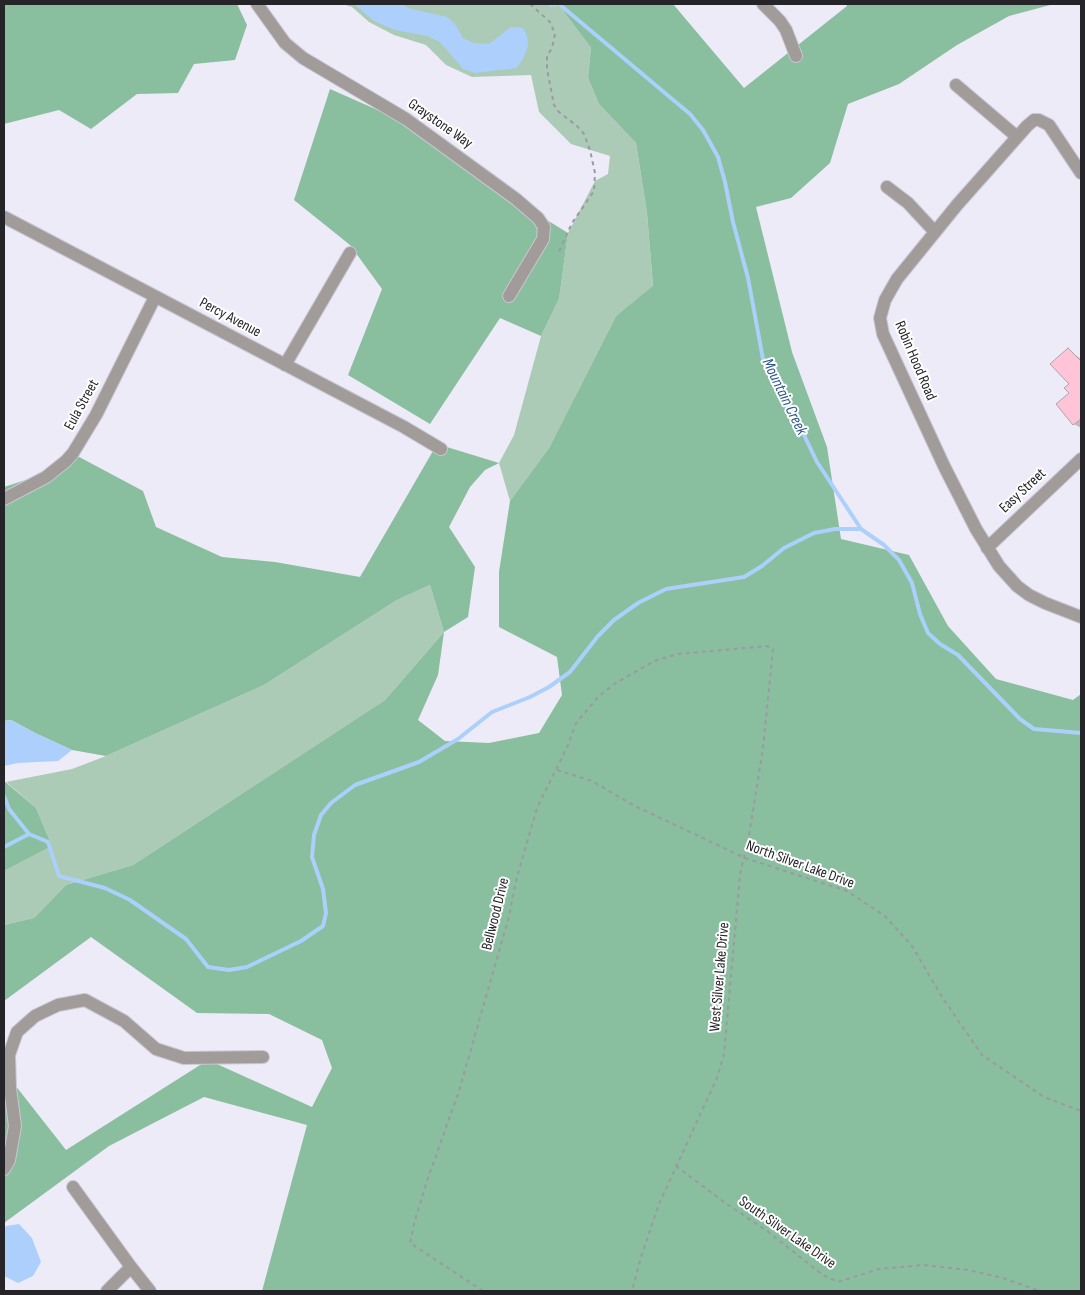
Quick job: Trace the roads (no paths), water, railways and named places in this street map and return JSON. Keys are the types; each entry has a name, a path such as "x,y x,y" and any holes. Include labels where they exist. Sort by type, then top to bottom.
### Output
{"street":[{"name":"Graystone Way","path":"257,4 285,43 302,58 406,119 516,199 538,218 544,226 543,239 509,296"},
{"path":"763,4 786,30 796,56"},
{"path":"956,85 1016,136"},
{"name":"Robin Hood Road","path":"1081,173 1049,125 1044,121 1034,120 1026,126 897,279 883,305 881,324 883,334 903,380 944,466 987,548 999,566 1017,586 1029,595 1081,617"},
{"path":"887,187 908,203 935,232"},
{"name":"Percy Avenue","path":"4,217 404,427 440,449"},
{"path":"285,365 350,253"},
{"name":"Eula Street","path":"4,499 46,478 73,453 96,415 155,297"},
{"name":"Easy Street","path":"987,548 1081,459"},
{"path":"4,1169 9,1160 15,1126 10,1088 9,1055 17,1032 35,1016 58,1005 86,1000 124,1021 156,1048 184,1058 263,1057"},
{"path":"73,1187 150,1291"},
{"path":"107,1291 132,1267"}],"water":[{"path":"354,4 402,4 408,8 447,17 455,24 463,38 474,43 489,44 511,27 523,28 527,35 528,46 517,68 475,73 463,69 440,42 427,36 395,30 374,21"},
{"path":"11,720 72,750 58,761 18,763 4,766 4,721"},
{"path":"19,1224 32,1238 41,1262 33,1276 18,1283 4,1276 4,1229 6,1226"}],"waterway":[{"path":"551,5 557,4"},
{"name":"Mountain Creek","path":"559,4 690,114 703,130 718,157 725,182 733,222 748,278 763,359 773,382 803,433 817,462 861,529 884,545 899,560 912,583 920,614 928,633 940,644 958,655 1020,719 1034,729 1081,733"},
{"path":"4,796 9,809 29,834 48,842 59,876 105,888 130,900 186,939 208,967 229,970 247,967 301,941 323,926 326,913 323,889 312,857 314,835 321,815 331,803 355,785 419,762 458,739 492,712 530,697 549,687 570,672 598,636 614,620 638,603 666,589 744,577 762,566 784,548 814,533 835,529 861,529"},
{"path":"4,847 29,834"}]}
